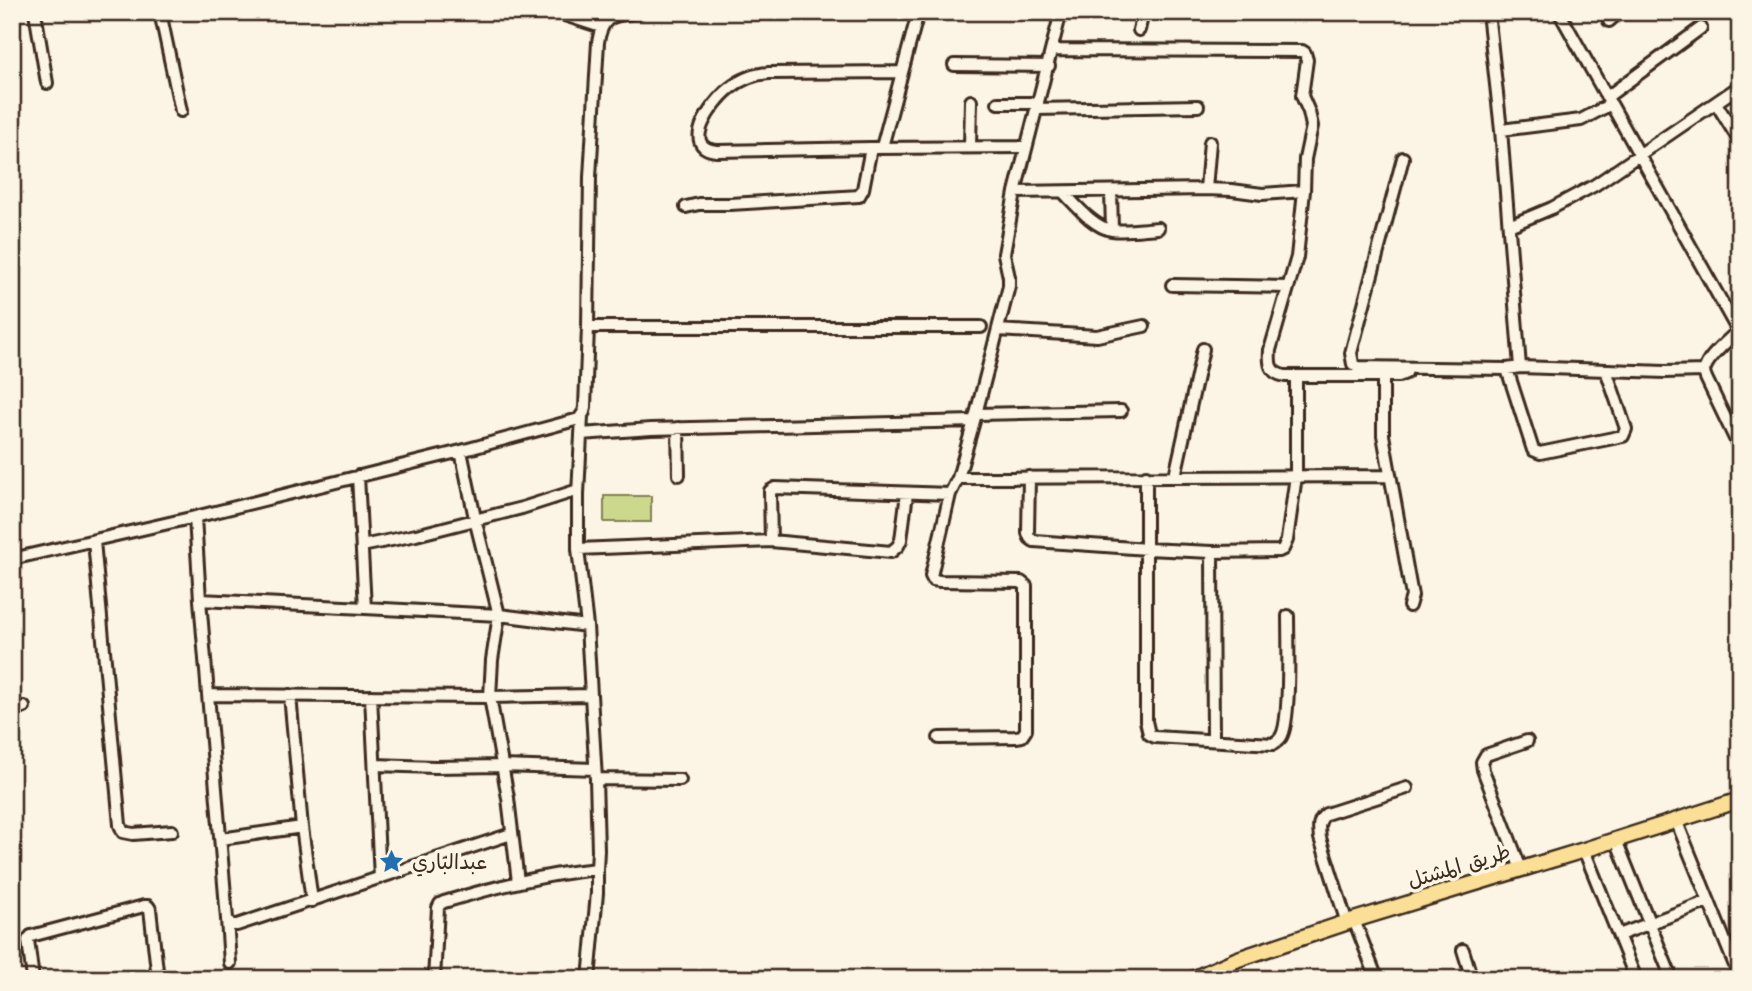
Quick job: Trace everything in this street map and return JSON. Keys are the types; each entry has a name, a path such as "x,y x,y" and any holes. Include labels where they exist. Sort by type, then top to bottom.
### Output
{"main road":[{"name":"طريق المشتل","path":"1193,979 1238,959 1350,921 1740,800"}],"street":[{"path":"35,12 47,83"},
{"path":"160,12 181,111"},
{"path":"555,12 601,21 639,12"},
{"path":"939,738 1016,737 1022,736 1026,730 1026,586 1021,582 933,580 931,576 950,494 958,478 1009,286 1004,254 1015,192 1062,12"},
{"path":"1139,30 1143,12"},
{"path":"1488,12 1501,130 1520,367"},
{"path":"1559,12 1739,330 1710,359 1704,371 1740,449"},
{"path":"1609,21 1619,12"},
{"path":"685,207 699,204 859,196 902,72 918,13"},
{"path":"589,979 598,850 587,626 578,550 578,490 582,416 585,407 590,177 601,21"},
{"path":"1501,130 1581,120 1701,28"},
{"path":"1052,50 1305,53 1307,60 1302,96 1309,112 1311,126 1305,159 1297,257 1270,350 1269,362 1272,370 1278,374 1296,376 1403,376 1407,369"},
{"path":"954,65 1049,66"},
{"path":"902,72 754,75 741,80 722,95 705,120 700,131 700,141 709,150 1026,147"},
{"path":"1509,226 1595,185 1740,86"},
{"path":"970,147 971,101"},
{"path":"998,103 1037,106 1198,106"},
{"path":"1716,103 1740,142"},
{"path":"1206,190 1210,142"},
{"path":"1403,158 1351,352 1353,364 1357,368 1520,367 1704,371"},
{"path":"1015,192 1232,190 1262,194 1304,191"},
{"path":"1111,191 1112,230"},
{"path":"1063,192 1104,228 1158,228"},
{"path":"1172,285 1288,287"},
{"path":"998,330 1097,336 1144,326"},
{"path":"588,327 981,327"},
{"path":"1175,476 1203,349"},
{"path":"1507,369 1536,453 1625,434 1626,429 1606,370"},
{"path":"1029,477 1028,533 1034,541 1212,552 1279,551 1287,540 1296,476 1296,376"},
{"path":"1384,376 1383,435 1412,596 1409,606"},
{"path":"581,434 1121,411"},
{"path":"12,559 195,517 566,423 582,416"},
{"path":"678,428 679,475"},
{"path":"461,450 499,615 490,696 518,882"},
{"path":"358,476 365,608"},
{"path":"1146,476 1146,683 1149,734 1154,737 1273,744 1282,736 1287,696 1288,617"},
{"path":"958,478 1390,476"},
{"path":"771,541 770,491 775,488 950,494"},
{"path":"362,545 476,520 578,490"},
{"path":"578,550 771,541 891,552 901,540 907,493"},
{"path":"195,517 230,963"},
{"path":"94,541 120,825 123,832 133,834 172,831"},
{"path":"1212,552 1213,740"},
{"path":"200,600 499,615 587,626"},
{"path":"209,695 591,695"},
{"path":"290,695 291,725 312,901"},
{"path":"371,696 380,878"},
{"path":"1521,869 1482,762 1486,755 1527,741"},
{"path":"375,765 502,766 680,780"},
{"path":"1377,979 1350,921 1320,838 1319,824 1326,814 1407,788"},
{"path":"1676,820 1740,978"},
{"path":"221,839 302,827"},
{"path":"227,919 231,925 237,925 512,834"},
{"path":"1616,839 1672,979"},
{"path":"1584,850 1636,979"},
{"path":"433,979 440,904 518,882 597,869"},
{"path":"1619,935 1709,901"},
{"path":"33,979 28,940 31,936 148,906 158,979"},
{"path":"1463,950 1472,979"}],"green space":[{"path":"604,496 651,496 651,522 604,522"}],"place":[{"name":"عبدالباري","path":"392,862"}]}
